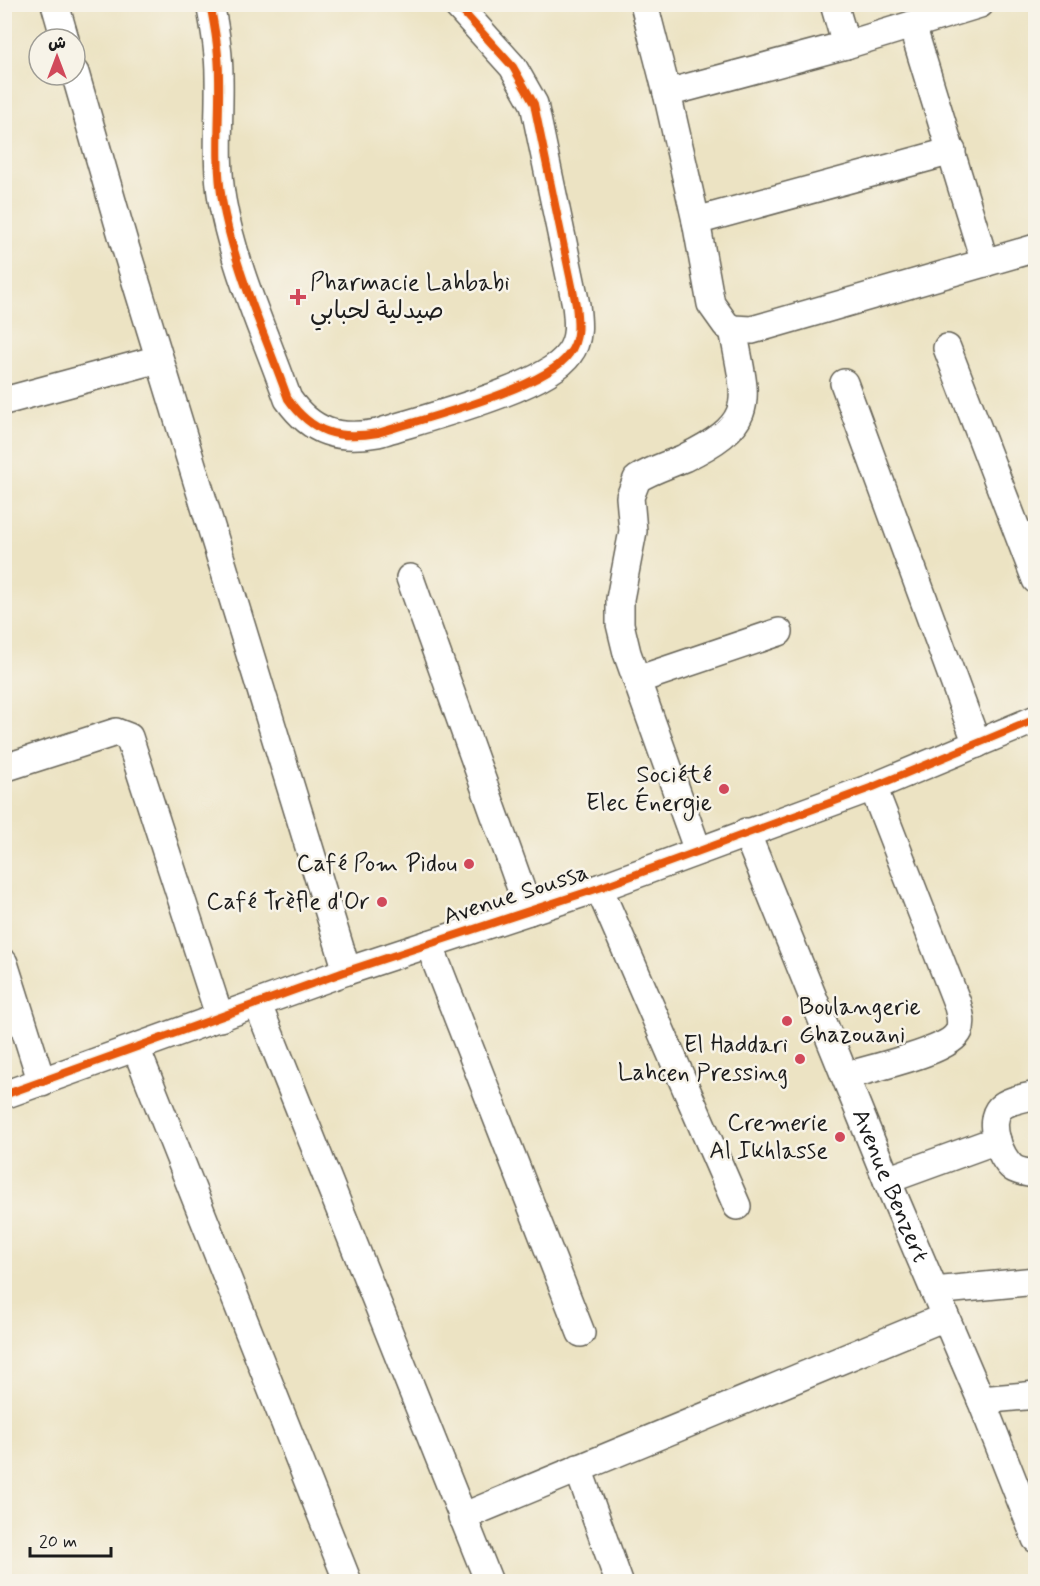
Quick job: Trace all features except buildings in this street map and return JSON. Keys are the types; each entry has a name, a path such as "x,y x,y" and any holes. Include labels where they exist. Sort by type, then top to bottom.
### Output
{"street":[{"path":"55,4 62,27"},
{"path":"210,4 219,76 219,162 222,199 234,249 288,399 299,414 317,427 339,436 356,437 389,429 521,386 552,370 569,356 575,344 578,327 576,305 534,104 513,67 456,4"},
{"path":"644,4 696,221 711,304 718,316 733,329 752,330 1035,248"},
{"path":"834,4 846,45"},
{"path":"667,93 846,45 980,4"},
{"path":"912,25 985,263"},
{"path":"79,87 159,359 347,971"},
{"path":"696,221 952,151"},
{"path":"698,850 637,680 622,634 619,612 631,549 632,488 637,479 701,448 732,428 739,419 744,397 733,329"},
{"path":"947,348 1035,580"},
{"path":"4,401 159,359"},
{"path":"844,383 977,744"},
{"path":"410,578 529,911"},
{"path":"637,680 779,632"},
{"name":"Avenue Soussa","path":"4,1095 347,971 599,888 873,786 1035,720"},
{"path":"4,768 116,732 129,737 220,1018"},
{"path":"847,1076 943,1046 959,1031 961,1022 957,1003 873,786"},
{"name":"Avenue Benzert","path":"746,832 847,1076 887,1180 981,1400 1030,1506 1035,1539"},
{"path":"599,888 737,1206"},
{"path":"429,944 580,1333"},
{"path":"4,963 42,1083"},
{"path":"258,1005 489,1581"},
{"path":"136,1048 348,1581"},
{"path":"1035,1095 1006,1103 999,1109 994,1120 997,1140 1014,1168 1035,1173"},
{"path":"887,1180 997,1140"},
{"path":"934,1291 1035,1281"},
{"path":"462,1517 945,1317"},
{"path":"981,1400 1035,1395"},
{"path":"578,1468 619,1581"}],"cycle path":[{"path":"210,4 219,68 220,185 227,225 242,276 288,399 297,411 316,427 350,435 378,433 509,391 556,367 573,349 577,337 576,305 534,104 513,67 456,4"},
{"path":"4,1095 347,971 599,888 873,787 1036,719"}],"place":[{"name":"Pharmacie Lahbabi صيدلية لحبابي","path":"298,297"},
{"name":"Société Elec Énergie","path":"724,789"},
{"name":"Café Pom Pidou","path":"469,864"},
{"name":"Café Trèfle d'Or","path":"382,902"},
{"name":"Boulangerie Ghazouani","path":"787,1021"},
{"name":"El Haddari Lahcen Pressing","path":"800,1059"},
{"name":"Cremerie Al Ikhlasse","path":"840,1137"}]}
